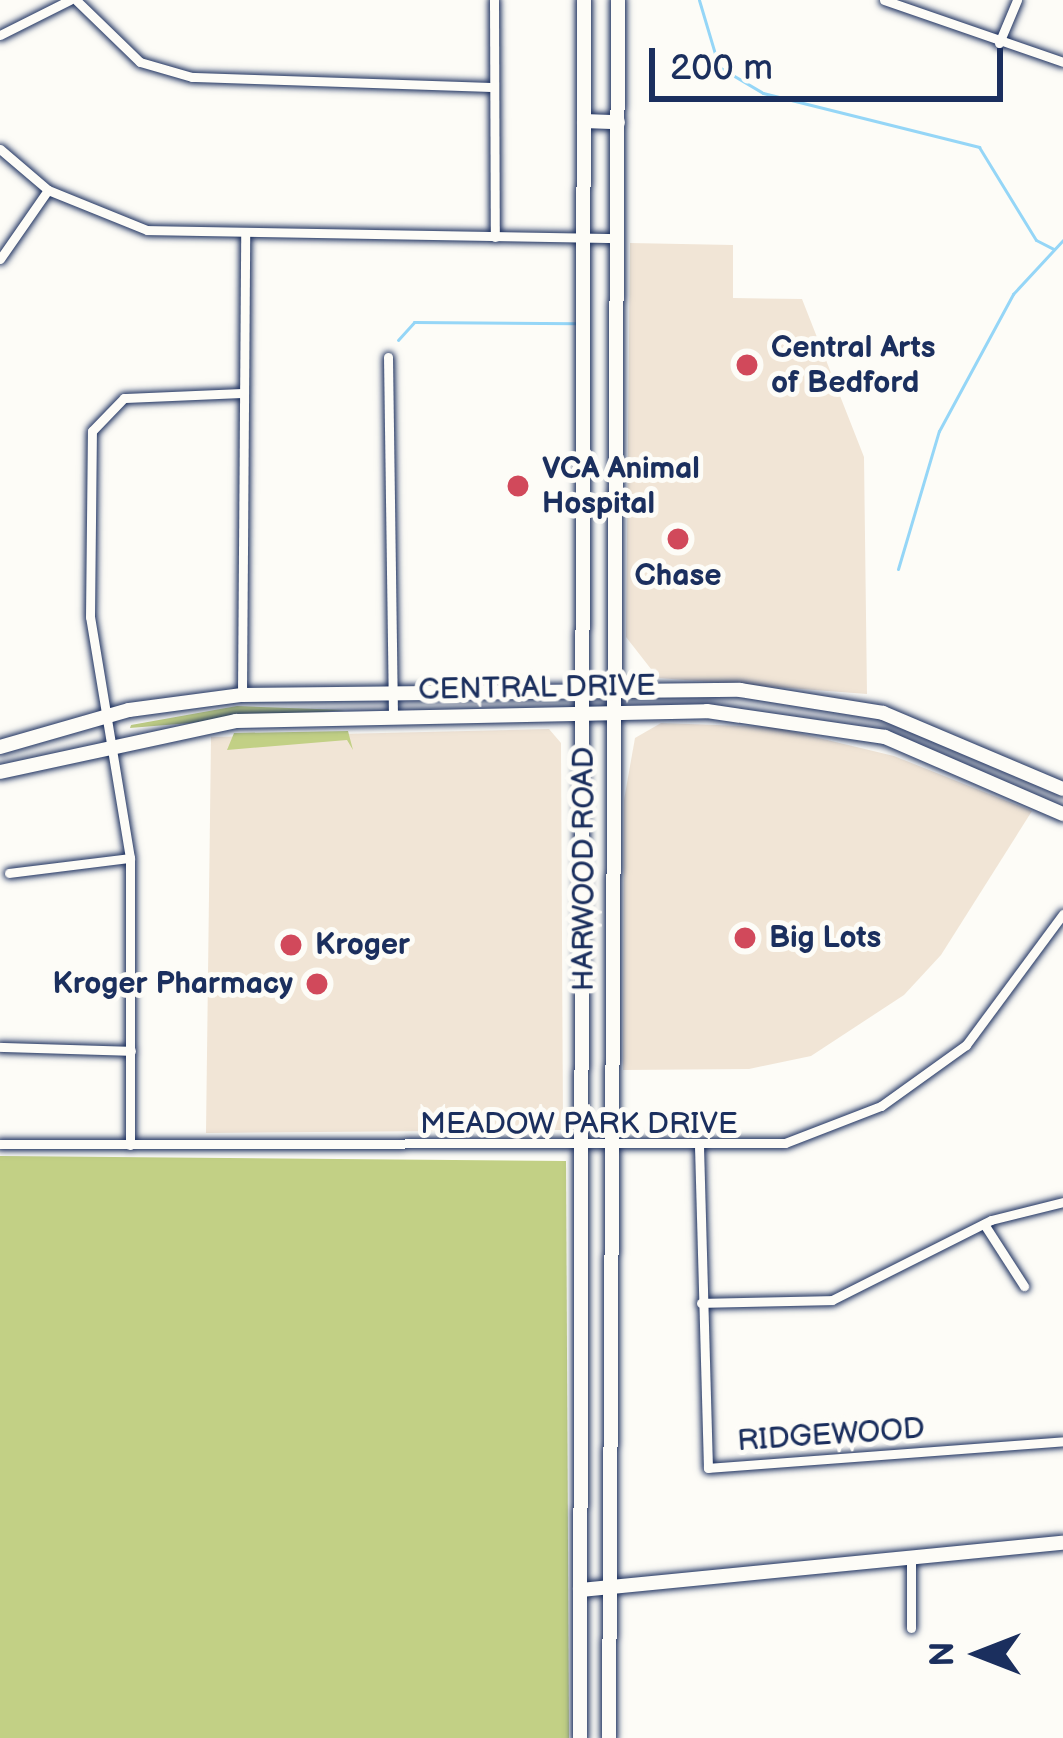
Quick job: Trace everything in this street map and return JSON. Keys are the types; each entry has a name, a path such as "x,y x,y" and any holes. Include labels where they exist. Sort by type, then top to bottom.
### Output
{"main road":[{"name":"HARWOOD ROAD","path":"580,1738 584,0"},
{"name":"HARWOOD ROAD","path":"609,1738 618,0"},
{"path":"584,121 618,122"},
{"path":"586,456 614,454"},
{"name":"CENTRAL DRIVE","path":"0,747 110,716 242,695 585,689 801,697 989,750 1063,789"},
{"path":"797,721 801,697"},
{"name":"CENTRAL DRIVE","path":"0,772 115,742 236,721 611,711 797,721 980,771 1063,814"},
{"path":"980,771 989,750"},
{"path":"582,939 611,938"},
{"path":"580,1590 1063,1543"}],"street":[{"path":"0,35 73,0 140,62 192,77 494,87"},
{"path":"494,0 495,238"},
{"path":"884,0 999,44 1063,62"},
{"path":"999,44 1017,0"},
{"path":"0,149 48,190 147,230 245,236 617,238"},
{"path":"0,259 48,190"},
{"path":"242,695 245,236"},
{"path":"388,357 393,718"},
{"path":"130,1145 130,858 115,742 90,617 94,422 124,398 243,393"},
{"path":"9,873 130,858"},
{"name":"MEADOW PARK DRIVE","path":"0,1144 611,1150 785,1143 881,1106 985,1026 1063,914"},
{"path":"0,1047 131,1051"},
{"name":"RIDGEWOOD","path":"699,1146 708,1468 1063,1442"},
{"path":"701,1303 832,1300 984,1225 1063,1202"},
{"path":"984,1225 1024,1286"},
{"path":"911,1559 911,1628"}],"shaded area":[{"path":"630,243 733,245 733,298 802,299 864,457 867,694 658,678 626,637"},
{"path":"661,723 773,727 894,756 1032,811 941,955 904,995 811,1056 749,1069 623,1070 624,800 635,738"},
{"path":"549,729 561,743 563,1130 206,1133 211,737"}],"green space":[{"path":"237,706 345,710 130,728 131,725"},
{"path":"348,731 353,750 347,740 227,750 234,733"},
{"path":"0,1156 566,1161 569,1738 0,1738"}],"waterway":[{"path":"699,0 719,67 763,93 979,147 1036,240 1054,249"},
{"path":"898,569 939,431 1013,294 1063,240"},
{"path":"398,340 414,322 577,323"}],"place":[{"name":"Central Arts of Bedford","path":"747,365"},
{"name":"VCA Animal Hospital","path":"518,486"},
{"name":"Chase","path":"678,539"},
{"name":"Big Lots","path":"745,938"},
{"name":"Kroger","path":"291,945"},
{"name":"Kroger Pharmacy","path":"317,984"}]}
